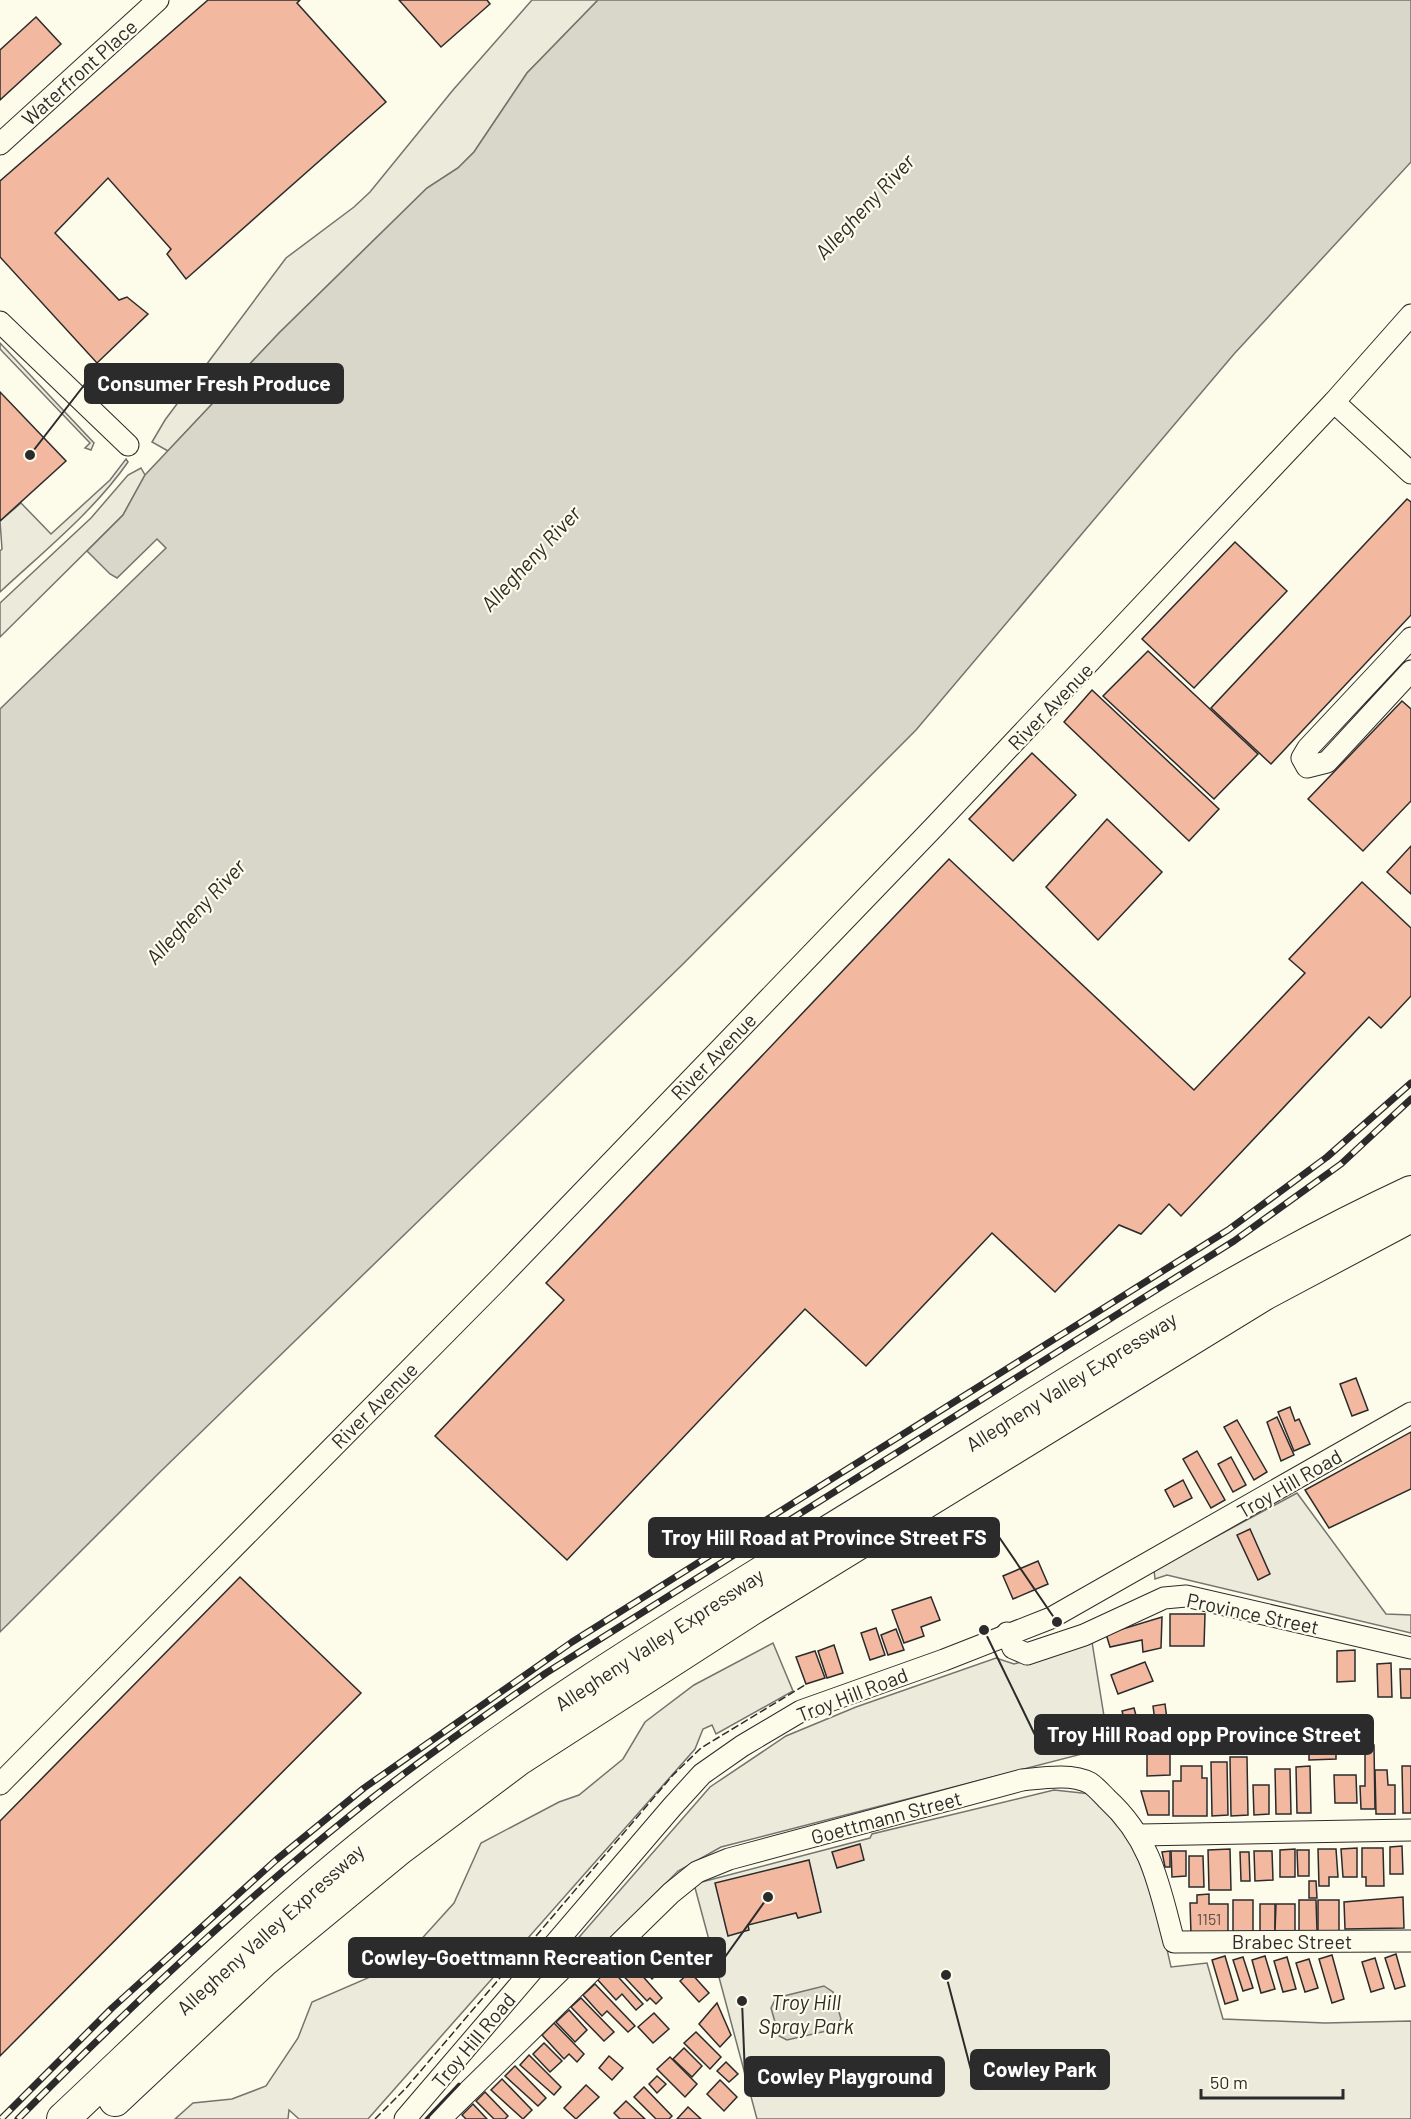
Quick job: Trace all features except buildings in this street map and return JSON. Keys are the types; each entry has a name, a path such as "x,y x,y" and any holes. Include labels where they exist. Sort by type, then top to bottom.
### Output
{"highway":[{"name":"Allegheny Valley Expressway","path":"63,2119 260,1934 375,1836 499,1743 634,1654 1153,1329 1334,1228 1411,1192"},
{"name":"Allegheny Valley Expressway","path":"94,2119 262,1962 399,1849 519,1759 753,1608 1266,1293 1411,1216"},
{"path":"1266,1293 1411,1237"}],"street":[{"name":"Waterfront Place","path":"0,144 158,0"},
{"name":"River Avenue","path":"0,1784 500,1278 943,818 1334,402 1411,315"},
{"path":"0,322 128,445"},
{"path":"1334,402 1411,473"},
{"path":"1411,639 1308,748 1302,758 1307,767 1327,762 1411,671"},
{"name":"Troy Hill Road","path":"405,2119 702,1774 742,1746 801,1711 944,1660 1007,1633 1051,1618 1411,1413"},
{"name":"Province Street","path":"1007,1633 1013,1648 1027,1654 1084,1635 1164,1598 1186,1596 1411,1648"},
{"name":"Goettmann Street","path":"445,2117 671,1893 697,1872 729,1859 1022,1780 1057,1777 1089,1783 1117,1808 1140,1835 1153,1865 1173,1942"},
{"path":"1140,1835 1411,1830"},
{"name":"Brabec Street","path":"1173,1942 1411,1941"}],"shaded area":[{"path":"532,0 598,0 527,73 474,152 458,168 427,188 279,333 168,451 152,442 165,420 286,258 354,207 370,192 453,90"},
{"path":"0,343 94,443 91,450 85,448 90,443 0,349"},
{"path":"126,459 128,462 115,480 84,514 0,592 0,551 2,549 0,521 21,503 51,534 110,480"},
{"path":"141,468 145,475 123,515 0,637 0,603 91,518 128,475"},
{"path":"1297,1493 1386,1614 1411,1615 1411,1633 1167,1575 1155,1579 1154,1570"},
{"path":"1092,1642 1109,1747 721,1847 678,1871 589,1960 574,1943 710,1787 786,1736 856,1707 996,1658 1014,1664"},
{"path":"773,1643 793,1691 716,1734 712,1725 703,1729 695,1749 368,2119 299,2119 289,2110 288,2119 175,2119 193,2103 232,2099 266,2086 298,2038 312,2002 398,1965 454,1903 481,1843 559,1802 579,1795 623,1759 645,1722 694,1685"},
{"path":"1054,1790 1091,1794 1128,1833 1149,1870 1171,1967 1207,1963 1223,2019 1325,2023 1411,2021 1411,2119 757,2119 694,1884 870,1838 872,1834"}],"water":[{"name":"Allegheny River","path":"598,0 1411,0 1411,162 1234,354 916,730 682,965 159,1473 0,1632 0,709 166,548 157,539 117,578 87,551 123,515 145,475 279,333 427,188 458,168 474,152 527,73"},
{"name":"Troy Hill Spray Park","path":"824,1986 833,1992 841,2019 835,2029 787,2040 779,2036 771,2008 776,1998"}],"railway":[{"path":"1,2119 112,2008 276,1860 364,1788 572,1642 1228,1230 1327,1157 1411,1083"},
{"path":"18,2119 139,2000 265,1886 375,1795 423,1759 546,1673 1234,1241 1341,1164 1411,1099"}],"fence":[{"path":"536,1936 673,1775 701,1748 805,1685"},
{"path":"375,2119 407,2087 528,1945"}],"wall":[{"path":"426,2119 459,2084"}],"place":[{"name":"Consumer Fresh Produce","path":"30,455"},
{"name":"Troy Hill Road at Province Street FS","path":"1057,1622"},
{"name":"Troy Hill Road opp Province Street","path":"984,1630"},
{"name":"Cowley-Goettmann Recreation Center","path":"768,1897"},
{"name":"Cowley Park","path":"946,1975"},
{"name":"Cowley Playground","path":"742,2001"}]}
